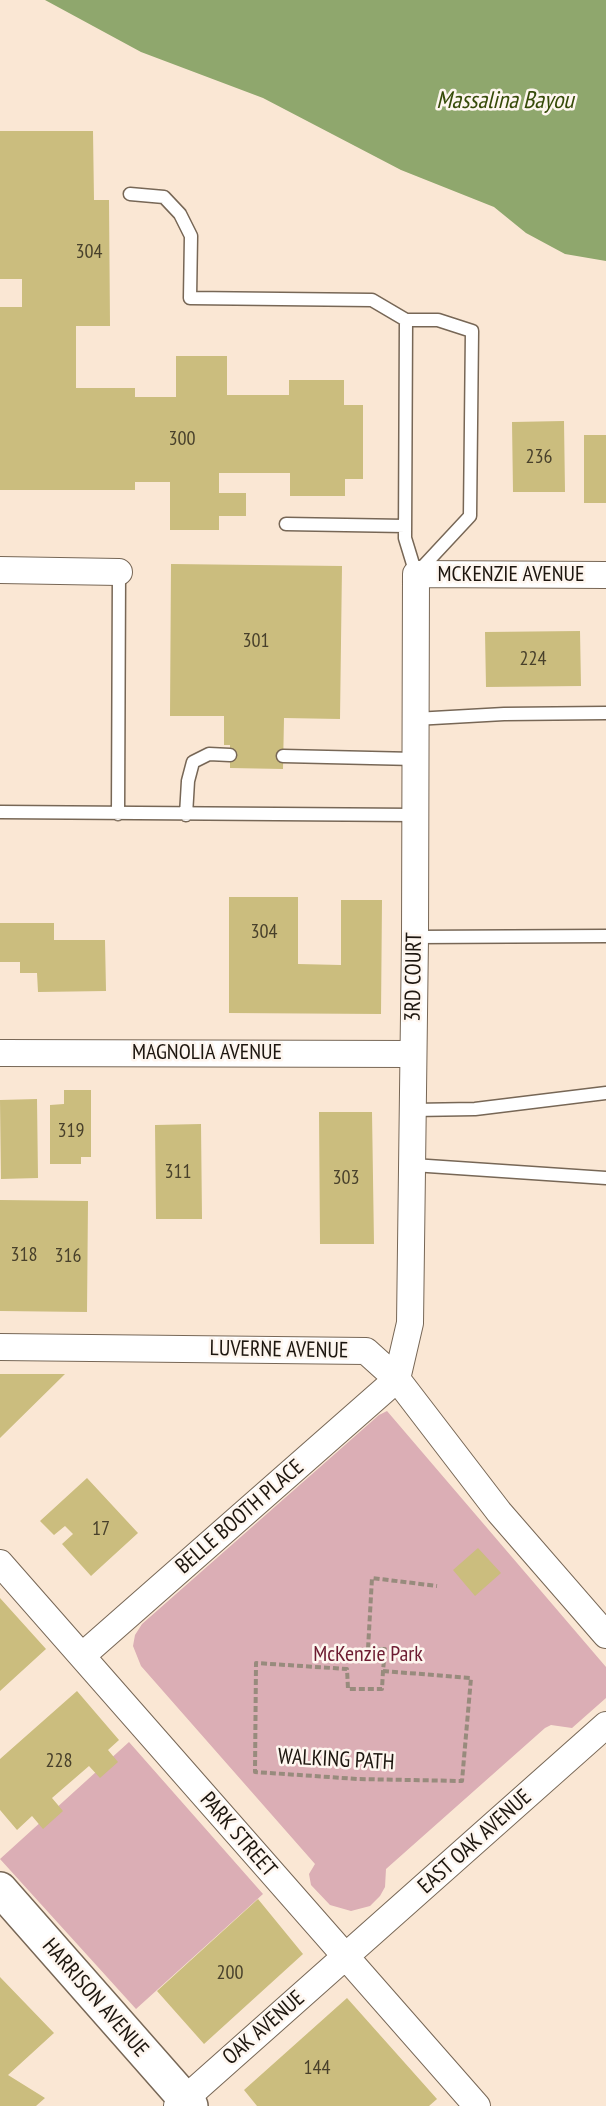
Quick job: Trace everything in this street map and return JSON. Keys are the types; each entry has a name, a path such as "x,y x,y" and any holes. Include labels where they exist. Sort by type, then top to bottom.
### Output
{"street":[{"path":"0,570 119,572"},
{"name":"MCKENZIE AVENUE","path":"416,574 606,575"},
{"name":"3RD COURT","path":"397,1379 410,1323 415,937 416,574"},
{"name":"MAGNOLIA AVENUE","path":"0,1053 413,1054"},
{"name":"LUVERNE AVENUE","path":"0,1347 366,1351 397,1379 498,1512 606,1635"},
{"name":"BELLE BOOTH PLACE","path":"82,1655 397,1379"},
{"name":"PARK STREET","path":"0,1563 344,1958 477,2106"},
{"name":"EAST OAK AVENUE","path":"344,1958 606,1725"},
{"name":"HARRISON AVENUE","path":"0,1889 184,2104"},
{"name":"OAK AVENUE","path":"184,2104 344,1958"}],"lane":[{"path":"130,194 164,197 180,214 191,236 190,298 372,300 406,320 438,320 472,331 470,516 416,574"},
{"path":"406,320 405,538 416,574"},
{"path":"286,524 405,525"},
{"path":"118,814 119,572"},
{"path":"415,719 606,713"},
{"path":"186,815 188,782 193,762 209,754 230,755"},
{"path":"283,756 415,759"},
{"path":"0,812 415,815"},
{"path":"415,937 606,936"},
{"path":"413,1110 475,1109 606,1093"},
{"path":"413,1165 606,1178"}],"path":[{"path":"383,1671 385,1649 368,1649 372,1578 437,1586"},
{"name":"WALKING PATH","path":"256,1663 347,1669 348,1689 381,1689 383,1671 471,1678 462,1781 358,1779 255,1772 256,1663"}],"green space":[{"name":"McKenzie Park","path":"387,1411 606,1667 606,1698 572,1728 551,1725 545,1728 386,1869 385,1887 370,1906 351,1911 330,1905 311,1885 309,1874 315,1864 141,1666 133,1646 135,1635 142,1624 379,1415"},
{"path":"129,1742 263,1894 136,2009 0,1859"}],"water":[{"name":"Massalina Bayou","path":"45,0 606,0 606,261 565,254 526,233 494,207 401,170 263,98 141,52"}],"building":[{"path":"0,131 93,131 94,200 109,200 110,326 76,326 76,388 135,388 135,397 176,397 176,356 227,356 227,395 289,395 289,380 344,380 344,405 363,405 363,479 345,479 345,496 290,496 290,473 219,473 219,493 246,493 246,516 219,516 219,530 170,530 170,482 135,482 135,490 0,490 0,307 22,307 22,279 0,279"},
{"path":"564,421 565,492 513,492 512,422"},
{"path":"584,435 606,435 606,503 584,503"},
{"path":"171,564 342,566 340,719 284,718 283,769 230,768 230,745 224,745 224,716 170,716"},
{"path":"580,631 581,686 486,687 485,632"},
{"path":"229,897 298,897 298,964 341,965 341,900 382,900 381,1014 229,1013"},
{"path":"0,923 54,923 54,940 105,940 106,991 38,992 37,973 20,973 20,962 0,962"},
{"path":"64,1090 91,1090 91,1157 81,1157 81,1164 50,1164 50,1105 64,1104"},
{"path":"37,1099 38,1178 1,1179 0,1100"},
{"path":"319,1112 372,1112 374,1244 320,1244"},
{"path":"201,1124 202,1219 156,1219 155,1125"},
{"path":"0,1200 88,1201 87,1312 0,1311"},
{"path":"0,1374 65,1374 0,1438"},
{"path":"87,1478 138,1533 91,1576 62,1544 73,1534 65,1526 54,1535 40,1521"},
{"path":"478,1548 501,1573 475,1596 453,1570"},
{"path":"0,1598 46,1649 0,1691"},
{"path":"77,1691 119,1740 108,1750 118,1762 100,1778 89,1766 52,1798 63,1811 43,1829 32,1816 17,1830 0,1810 0,1759"},
{"path":"258,1899 303,1954 204,2044 157,1991"},
{"path":"0,1977 54,2033 8,2075 45,2098 36,2106 0,2106"},
{"path":"347,1998 437,2099 429,2106 257,2106 244,2090"}]}
